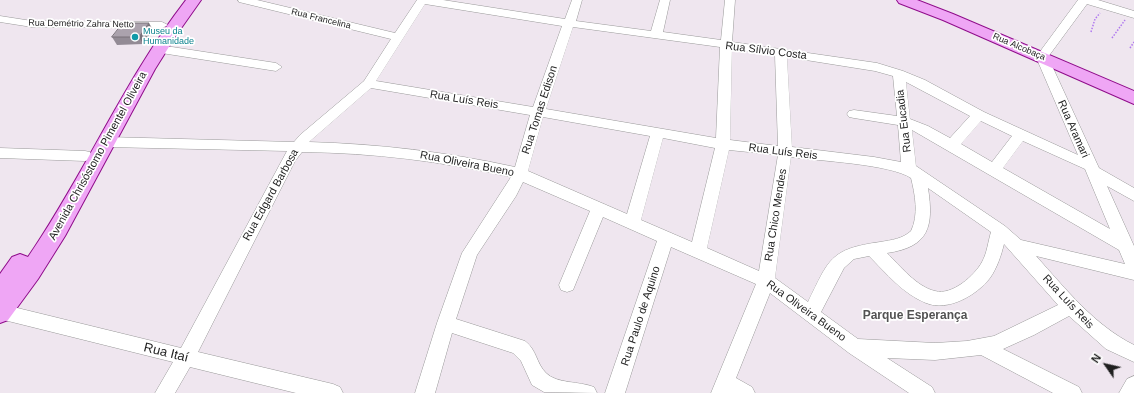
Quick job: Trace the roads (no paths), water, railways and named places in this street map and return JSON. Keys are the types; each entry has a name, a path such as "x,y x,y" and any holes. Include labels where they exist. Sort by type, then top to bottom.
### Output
{"main road":[{"name":"Avenida Chrisóstomo Pimentel Oliveira","path":"0,289 16,271 85,156 126,80 162,25 183,0"},
{"name":"Avenida Chrisóstomo Pimentel Oliveira","path":"0,312 15,294 49,243 159,49 176,23 194,0"},
{"name":"Rua Alcobaça","path":"904,0 1042,57 1134,98"}],"street":[{"name":"Rua Francelina","path":"243,0 399,38"},
{"name":"Rua Edgard Barbosa","path":"165,393 186,358 289,158 297,146 368,84 399,38 422,0"},
{"name":"Rua Sílvio Costa","path":"422,0 656,36 858,63 899,74 921,83 980,116 1091,169 1134,195"},
{"name":"Rua Tomas Edison","path":"425,393 446,323 470,253 520,174 538,112 577,0"},
{"path":"656,36 664,0"},
{"path":"698,251 723,144 726,46 730,0"},
{"path":"1042,57 1084,0"},
{"path":"1087,0 1131,14"},
{"name":"Rua Demétrio Zahra Netto","path":"0,19 32,24 162,25"},
{"path":"159,49 276,67"},
{"name":"Rua Chico Mendes","path":"723,387 766,281 785,153 781,52"},
{"name":"Rua Aramari","path":"1042,57 1134,265"},
{"name":"Rua Eucadia","path":"811,314 835,268 843,258 853,252 903,244 912,239 918,231 923,200 914,172 905,122 899,74"},
{"name":"Rua Luís Reis","path":"368,84 723,144 785,153 874,162 914,172 999,230 1016,245 1071,307 1102,336 1134,354"},
{"path":"854,114 905,122 952,145 1126,246"},
{"path":"952,145 980,116"},
{"path":"632,223 658,133"},
{"path":"995,170 1020,135"},
{"name":"Rua Oliveira Bueno","path":"107,142 340,147 393,151 476,164 520,174 766,281 856,347 925,393"},
{"path":"0,153 85,156"},
{"path":"567,285 598,209"},
{"path":"872,249 919,292 932,299 943,300 977,281 987,269 993,256 999,230"},
{"name":"Rua Paulo de Aquino","path":"615,393 666,238"},
{"path":"1016,245 1134,273"},
{"name":"Rua Oliveira Bueno","path":"856,347 950,351 982,347 1005,340 1071,307"},
{"name":"Rua Itaí","path":"0,312 333,393"},
{"path":"446,323 519,347 530,357 536,374 545,384 587,393"},
{"path":"982,347 1072,393"},
{"path":"1129,393 1134,385"},
{"path":"723,387 745,393"}],"place":[{"name":"Museu da Humanidade","path":"135,37"}],"district":[{"name":"Parque Esperança","path":"915,316"}]}
